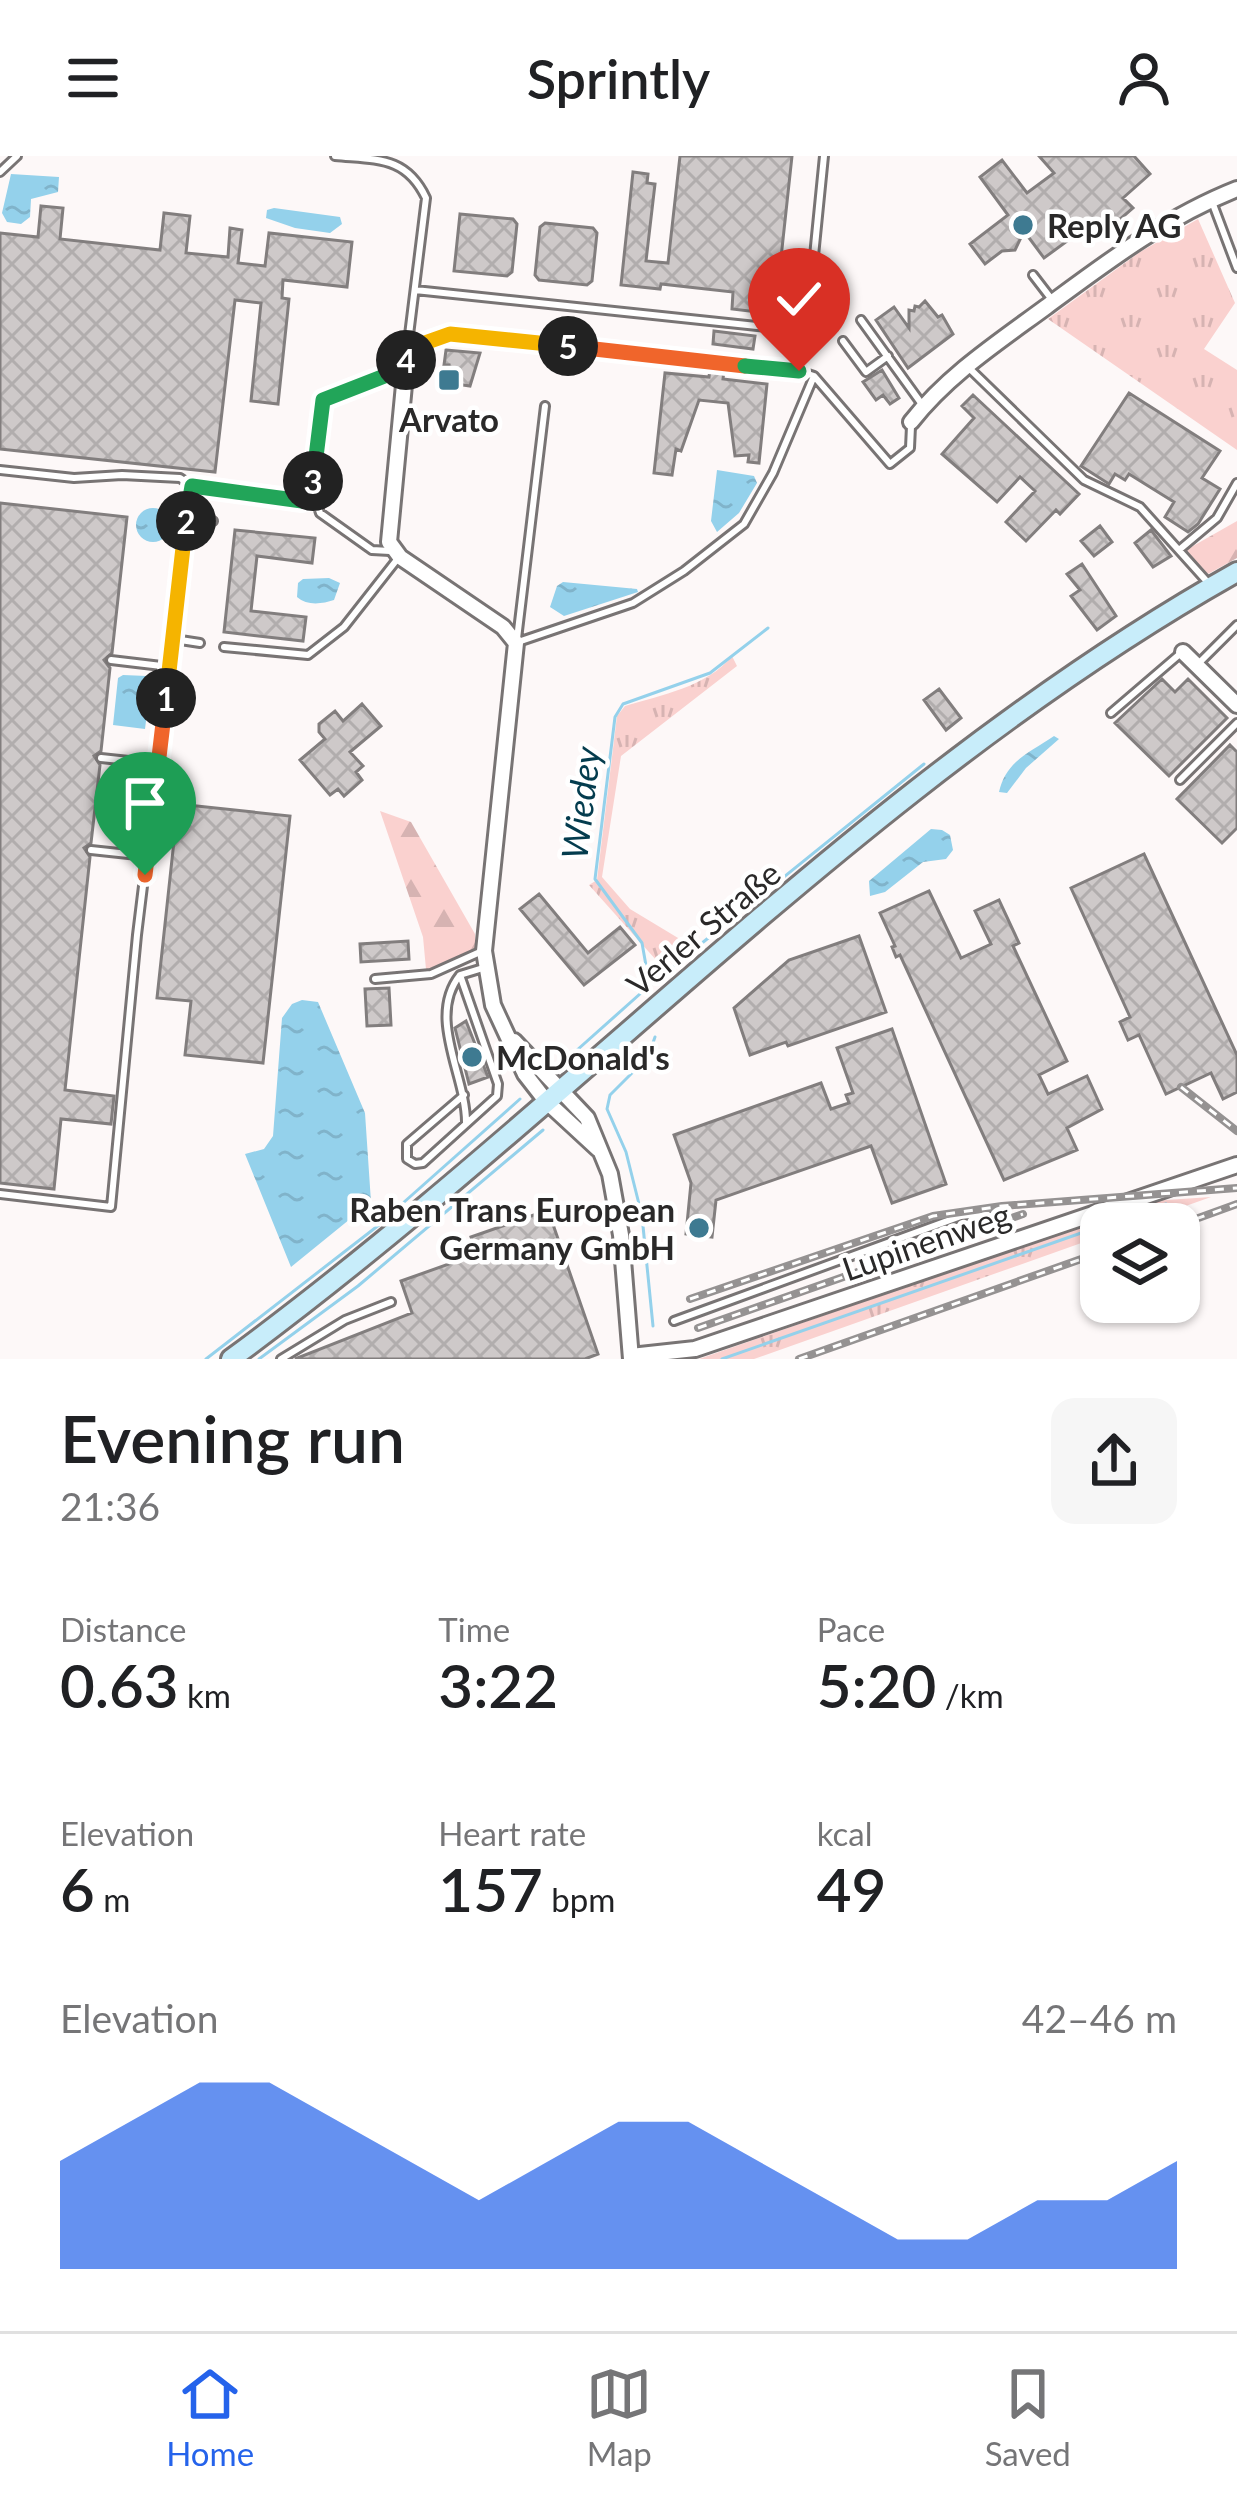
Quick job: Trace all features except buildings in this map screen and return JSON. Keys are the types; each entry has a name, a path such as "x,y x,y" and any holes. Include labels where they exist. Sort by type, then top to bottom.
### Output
{"main road":[{"name":"Verler Straße","path":"231,1359 319,1295 940,772 1041,697 1237,572"}],"street":[{"path":"910,422 942,384 1148,234 1237,189"},
{"path":"408,344 388,532 396,554 503,627 516,643 518,661 484,951 502,1029 525,1074 554,1095 598,1149 610,1174 621,1235 631,1357"},
{"path":"1183,652 1237,705"},
{"name":"Lupinenweg","path":"631,1357 695,1349 1237,1165"}],"lane":[{"path":"0,172 17,156"},
{"path":"335,156 391,162 416,178 426,198 408,344 450,334 814,376 890,464 910,448 910,422"},
{"path":"415,290 796,330 808,316 824,156"},
{"path":"1211,199 1237,268"},
{"path":"1226,243 1237,250"},
{"path":"1033,275 1053,302"},
{"path":"861,320 923,406"},
{"path":"843,341 866,372 887,356"},
{"path":"967,366 1084,480 1140,507 1211,587"},
{"path":"224,647 308,655 344,627 396,554 372,550 320,514 312,489 323,400 405,368"},
{"path":"545,406 516,643 633,603 744,524 773,473 814,376"},
{"path":"0,470 74,478 180,478 192,486 286,500 315,499"},
{"path":"1178,550 1217,518 1237,483"},
{"path":"0,1194 111,1207 157,764 192,486"},
{"path":"186,518 212,521"},
{"path":"1196,665 1237,625"},
{"path":"173,639 200,643"},
{"path":"1111,713 1183,652"},
{"path":"111,660 170,667"},
{"path":"1180,780 1237,723"},
{"path":"100,758 157,764"},
{"path":"91,850 147,856"},
{"path":"375,979 431,974 484,951"},
{"path":"466,1125 464,1096 447,1035 452,990 460,975 487,968"},
{"path":"460,975 499,1092 423,1163 407,1160 407,1144 464,1096"},
{"path":"674,1321 961,1216 986,1213"},
{"path":"281,1359 345,1320 391,1302"}],"green space":[{"path":"1198,219 1235,303 1204,349 1237,370 1237,450 1048,319 1140,252"},
{"path":"1237,521 1237,558 1208,574 1186,550"},
{"path":"732,656 737,666 621,756 602,877 630,909 693,947 665,970 589,885 597,880 617,716 625,706 697,683"},
{"path":"380,811 411,822 475,934 476,959 427,980 423,937"},
{"path":"1211,1197 1194,1203 1145,1203"},
{"path":"1080,1226 1080,1243 754,1359 699,1359"}],"water":[{"path":"11,174 59,177 58,192 31,199 30,217 21,224 7,222 2,213"},
{"path":"267,210 340,217 342,224 330,233 295,228 266,218"},
{"path":"717,470 754,476 757,483 739,513 717,532 711,521"},
{"path":"153,508 165,513 170,525 165,537 153,542 141,537 136,525 141,513"},
{"path":"329,578 340,583 334,600 315,603 297,597 303,579"},
{"path":"563,582 638,592 564,616 550,607"},
{"path":"147,676 151,681 145,729 113,725 118,678"},
{"path":"1054,736 1059,739 1026,768 1007,793 999,792 1013,765"},
{"path":"931,829 950,835 953,850 946,859 923,862 885,892 870,896 869,881"},
{"path":"318,1002 365,1113 371,1202 291,1267 245,1154 264,1149 273,1136 282,1018 292,1004"}],"waterway":[{"name":"Wiedey","path":"650,988 642,943 595,879 615,717 623,704 710,673 768,628"},
{"path":"567,1059 650,985 924,764"},
{"name":"Wiedey","path":"653,1326 642,1216 626,1152 607,1109 610,1095 648,1057 655,1037"},
{"path":"403,1203 520,1099"},
{"path":"259,1359 358,1286 543,1130"},
{"path":"206,1359 388,1218"},
{"path":"722,1359 1080,1233"}],"railway":[{"path":"1181,1087 1237,1131"},
{"path":"690,1299 933,1216 1002,1206 1237,1188"},
{"path":"1200,1217 1237,1204"},
{"path":"698,1328 1023,1214"},
{"path":"799,1359 1080,1259"}],"place":[{"name":"Reply AG","path":"1023,225"},
{"name":"Arvato","path":"449,380"},
{"name":"McDonald's","path":"472,1057"},
{"name":"Raben Trans European Germany GmbH","path":"699,1228"}],"route":[{"path":"145,875 192,486 270,498 315,499 312,489 323,400 405,368 408,344 450,334 799,371"}]}
